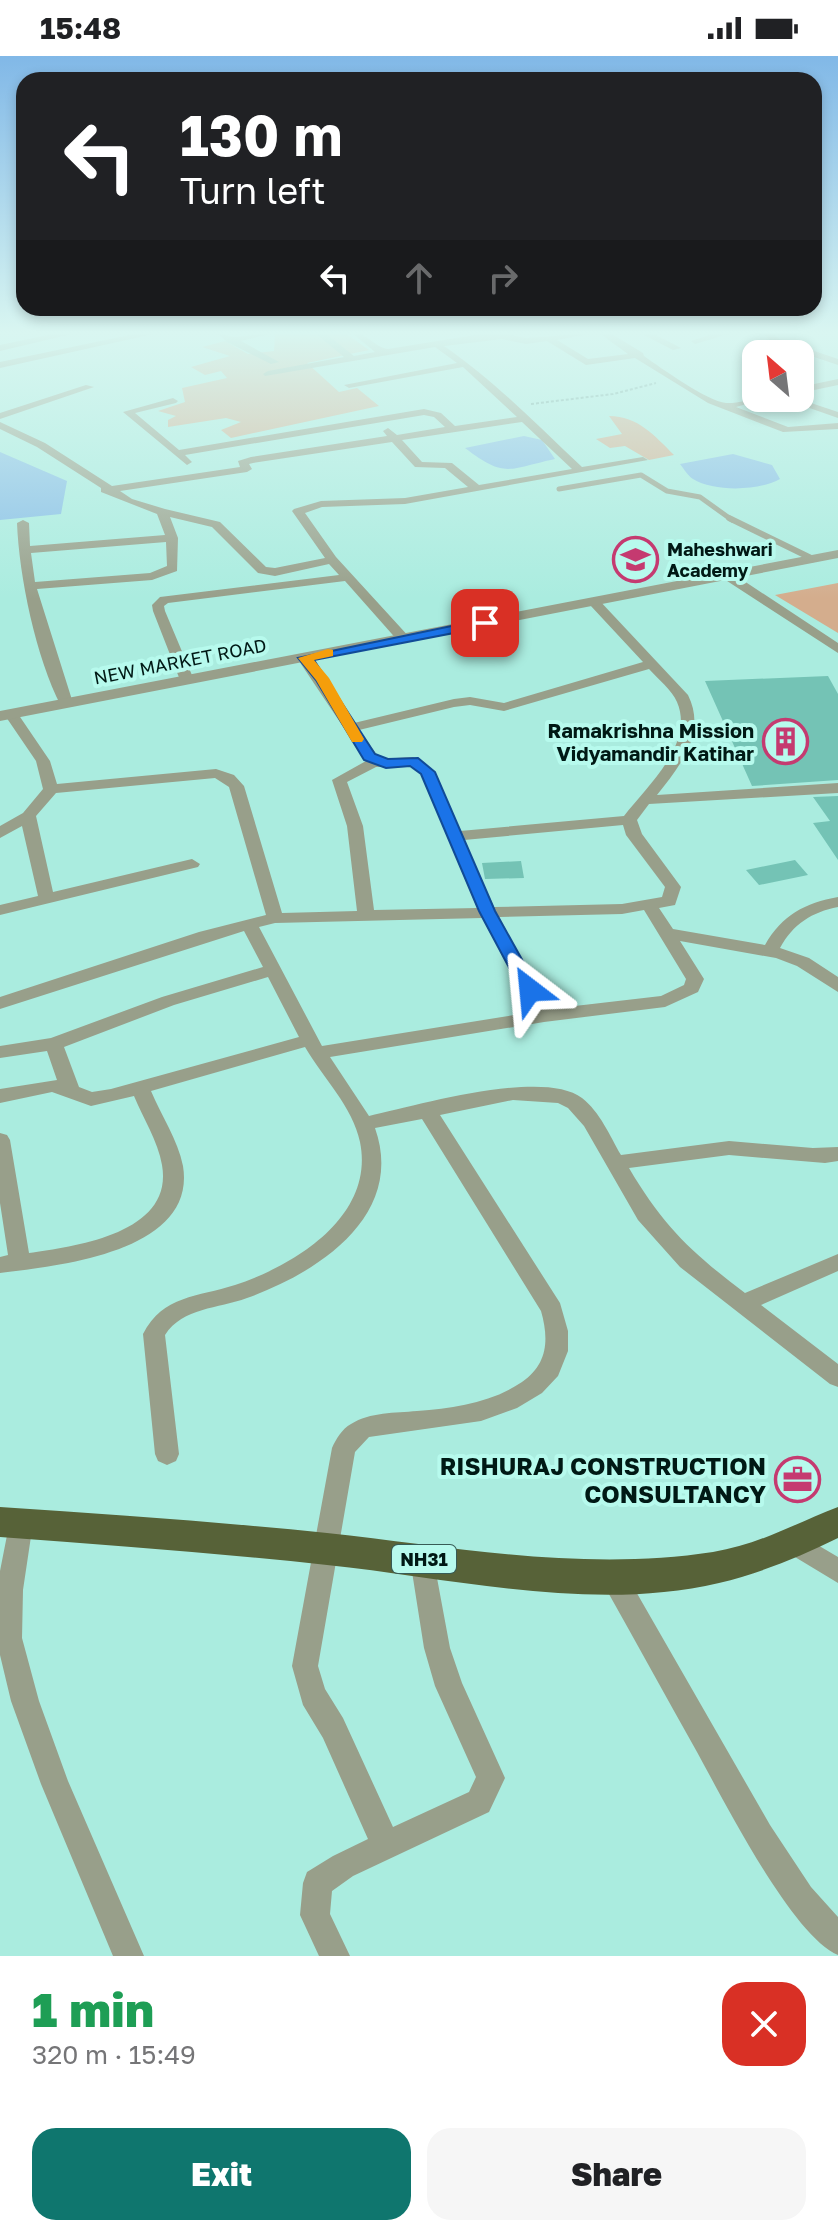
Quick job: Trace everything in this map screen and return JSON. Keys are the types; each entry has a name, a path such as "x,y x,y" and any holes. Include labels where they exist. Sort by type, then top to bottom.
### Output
{"highway":[{"name":"NH31","path":"10,1523 325,1549 423,1559 488,1570 614,1578 722,1565 799,1546 838,1522"}],"street":[{"path":"140,422 179,453 194,475"},
{"path":"179,453 358,422"},
{"path":"382,422 419,465 448,465 477,489"},
{"path":"409,422 421,434"},
{"path":"443,422 452,429"},
{"path":"105,490 194,475 244,472 247,469 242,463 251,460 502,422"},
{"path":"531,422 580,471"},
{"path":"767,422 787,430 838,426"},
{"path":"0,425 41,445 105,490 162,512 216,524 262,570 275,572 332,560"},
{"path":"404,639 332,560 300,517 298,511 303,507 362,500 405,501 643,460"},
{"path":"30,586 163,573 173,568 172,538 162,512"},
{"path":"23,523 23,550 30,586 66,703"},
{"path":"23,550 172,538"},
{"name":"NEW MARKET ROAD","path":"5,715 838,554"},
{"path":"728,576 836,645"},
{"path":"187,680 158,605 164,600 348,577"},
{"path":"455,836 629,820 691,726 691,713 683,698 594,602"},
{"path":"304,658 322,678 375,762"},
{"path":"351,728 454,703 470,701 504,707 652,664"},
{"path":"5,715 43,761 51,789"},
{"path":"366,913 355,826 339,780 375,762 413,761 422,765 487,911 544,1016"},
{"path":"0,833 28,816 51,789 191,773 216,773 229,778 236,786 275,918"},
{"path":"645,800 838,788"},
{"path":"28,816 47,900"},
{"path":"0,1003 248,923 275,918 650,906 669,901 673,887 634,835 629,820"},
{"path":"0,910 192,864"},
{"path":"770,952 780,930 793,917 838,902"},
{"path":"0,1096 53,1085 70,1088 91,1099 314,1046 665,1001 692,988 695,979 650,906"},
{"path":"167,1454 154,1334 163,1318 183,1306 212,1301 267,1283 317,1255 346,1228 364,1196 373,1168 370,1143 363,1124 314,1046 248,923"},
{"path":"670,934 770,952 822,970 838,986"},
{"path":"0,1052 54,1044 168,1001 274,969"},
{"path":"54,1044 70,1088"},
{"path":"0,1140 10,1264 115,1243 141,1231 157,1218 174,1192 173,1168 140,1089"},
{"path":"363,1124 513,1093 561,1096 575,1103 591,1121 645,1214 667,1240 709,1281 745,1303 838,1377"},
{"path":"386,1845 333,1728 313,1695 305,1666 344,1448 357,1432 381,1424 446,1418 497,1407 547,1375 558,1355 560,1335 552,1309 428,1112"},
{"path":"615,1163 717,1148 750,1148 795,1157 838,1154"},
{"path":"745,1303 838,1262"},
{"path":"10,1523 9,1638 25,1701 55,1784 129,1956"},
{"path":"799,1546 838,1571"},
{"path":"335,1956 315,1915 318,1883 386,1845 479,1802 491,1778 449,1686 437,1648 423,1559"},
{"path":"614,1578 760,1835 800,1898 838,1940"}],"lane":[{"path":"559,489 641,475 667,491 700,497 741,526 813,559"}],"shaded area":[{"path":"168,422 202,422 168,427"},
{"path":"241,422 307,422 231,438 221,430"},
{"path":"613,422 634,422 653,434 674,455 649,460 625,446 610,448 596,439 622,434"},
{"path":"838,583 838,633 775,595"}],"water":[{"path":"524,436 542,440 555,459 517,468 499,468 465,448"},
{"path":"0,452 67,481 61,514 0,520"},
{"path":"733,454 772,465 780,479 749,488 724,488 693,479 680,464"}],"building":[{"name":"Ramakrishna Mission Vidyamandir Katihar","path":"828,676 838,694 838,780 752,786 705,681"},
{"path":"838,796 838,860 813,823 830,821 813,797"},
{"path":"795,860 808,875 759,885 746,870"},
{"path":"521,861 524,878 485,879 482,863"}],"slow traffic":[{"path":"328,653 304,658 322,678 357,739"}],"place":[{"name":"Maheshwari Academy","path":"636,559"},
{"name":"Ramakrishna Mission Vidyamandir Katihar","path":"785,741"},
{"name":"RISHURAJ CONSTRUCTION CONSULTANCY","path":"797,1479"}],"route":[{"path":"485,623 304,658 322,678 369,757 386,764 413,761 422,765 427,772 487,911 530,990"}]}
